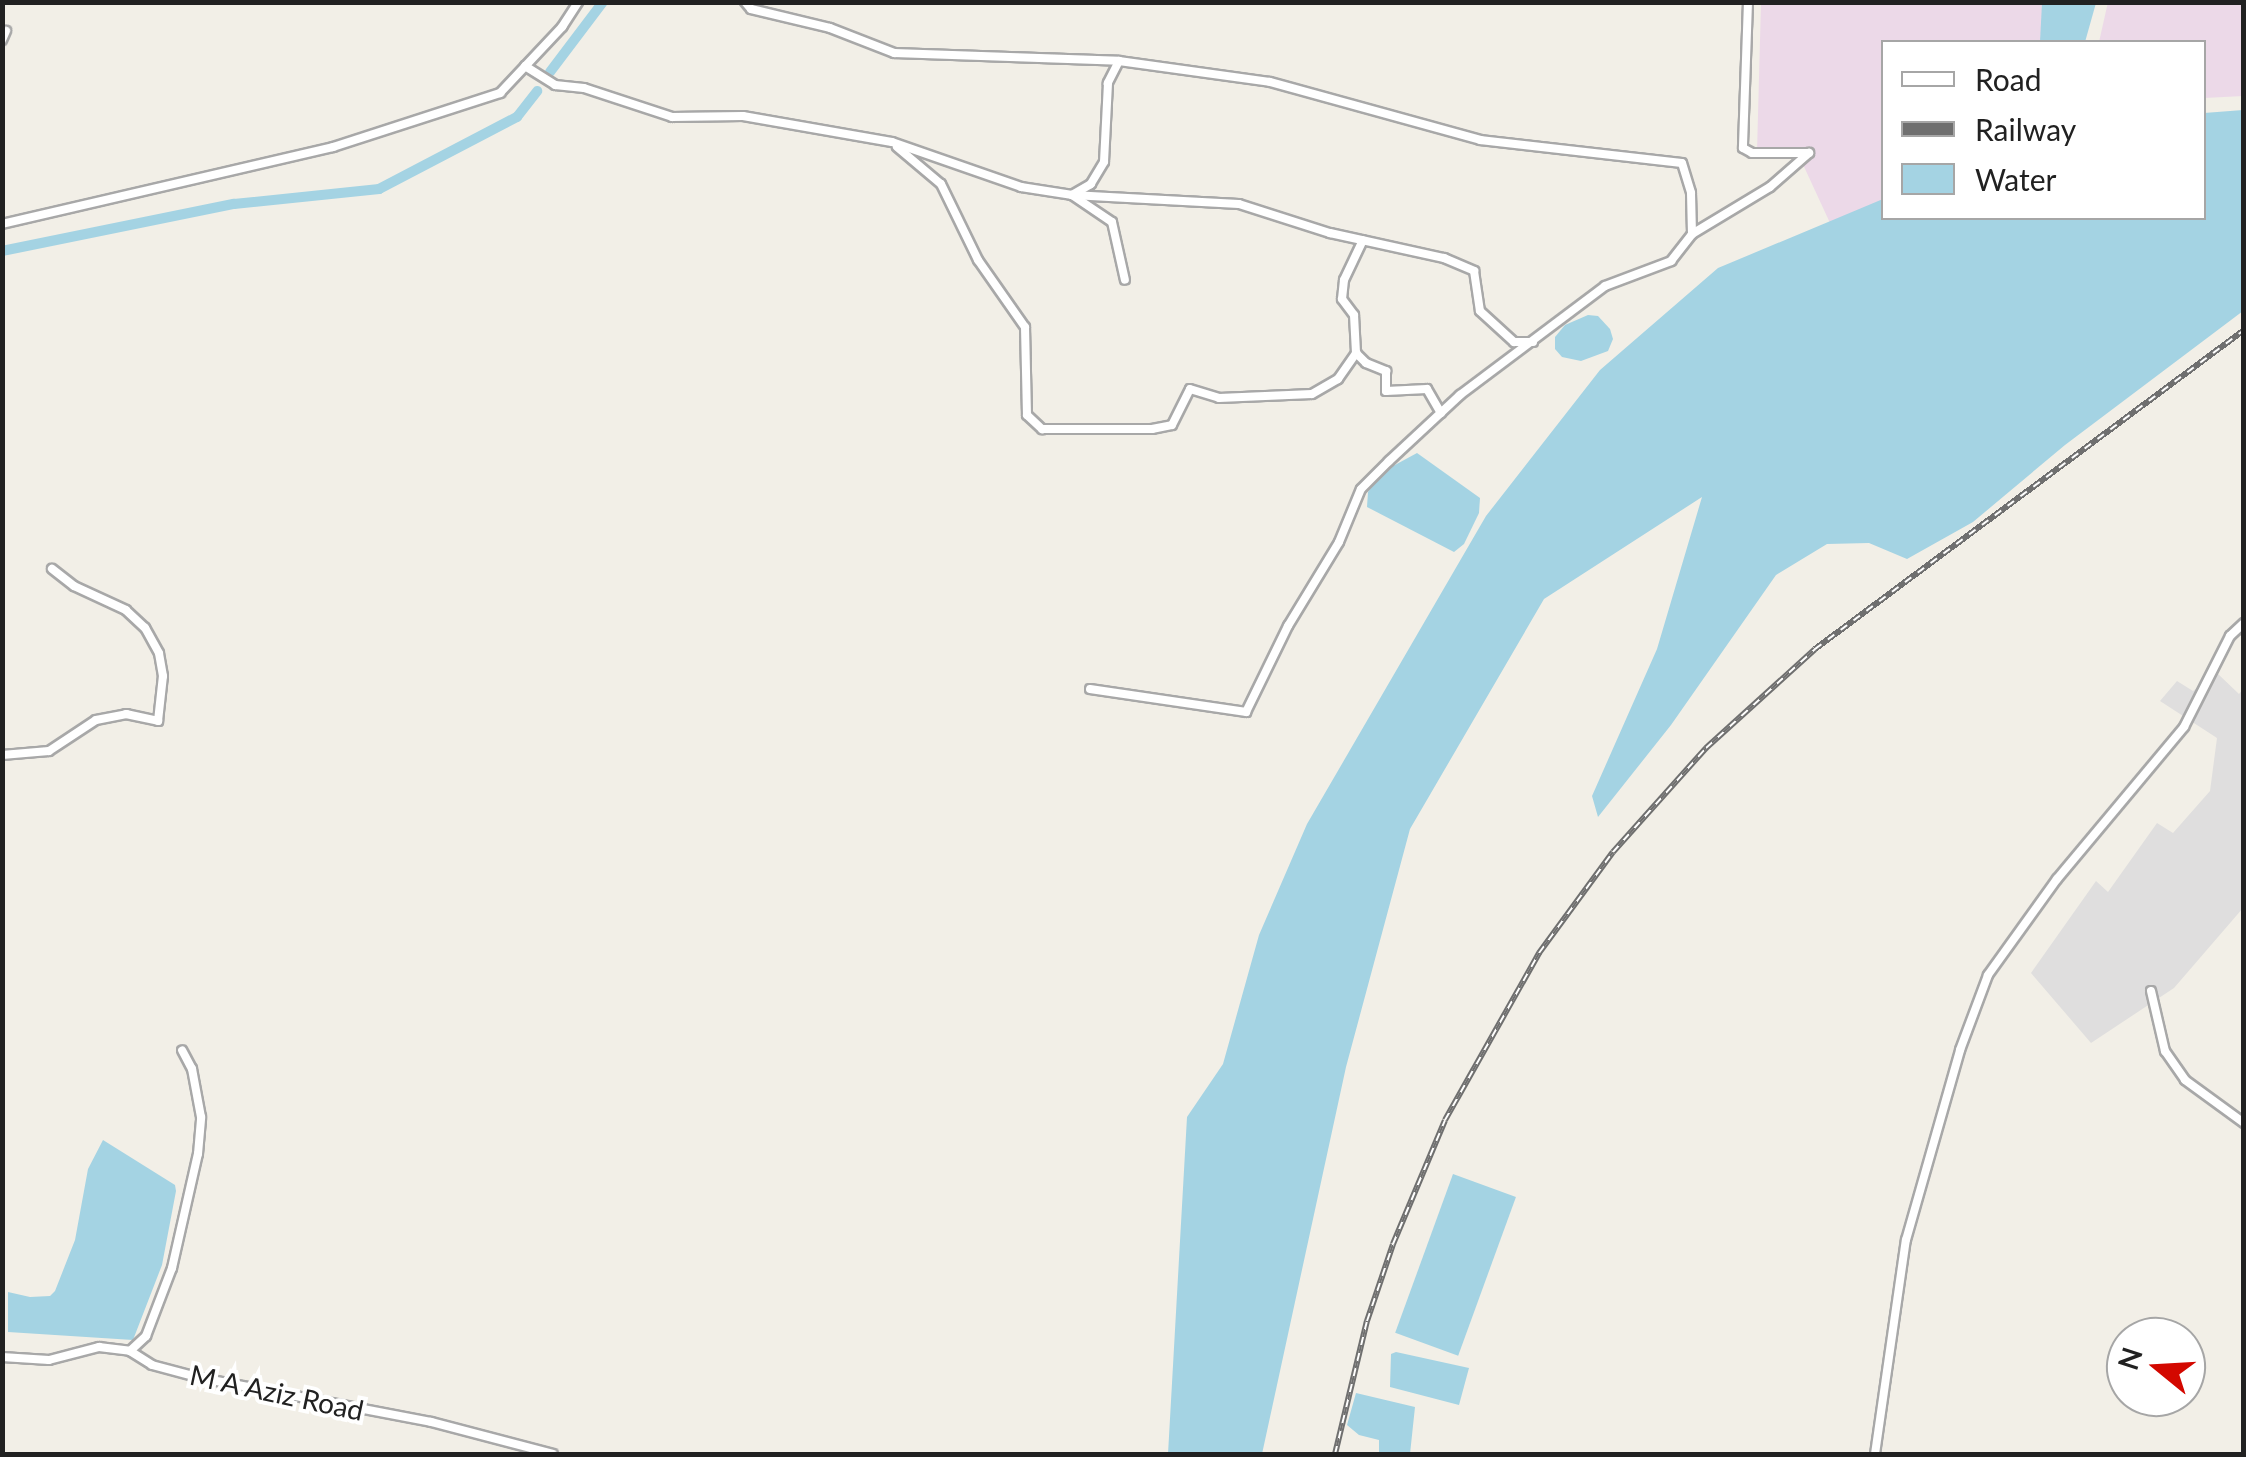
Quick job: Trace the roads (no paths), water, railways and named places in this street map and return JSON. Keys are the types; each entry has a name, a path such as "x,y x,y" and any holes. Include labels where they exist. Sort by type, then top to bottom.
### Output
{"street":[{"path":"2,224 333,146 500,93 562,27 578,2"},
{"path":"745,2 751,9 830,28 894,53 1119,61 1270,82 1480,140 1682,164 1692,193 1692,234"},
{"path":"1090,689 1246,712 1288,626 1338,542 1361,490 1441,413 1604,286 1671,261 1692,234 1770,188 1809,153 1743,148 1748,2"},
{"path":"1072,195 1092,184 1104,162 1108,83 1119,61"},
{"path":"526,66 555,84 584,88 672,117 743,116 892,142 1021,187 1072,195 1239,204 1363,240 1444,258 1474,271 1480,311 1514,342 1533,342"},
{"path":"892,142 941,184 978,260 1024,327 1028,415 1042,430 1104,427 1130,432 1172,425 1190,389 1219,398 1312,394 1338,379 1356,353 1354,315 1342,299 1344,280 1363,240"},
{"path":"1072,195 1112,222 1125,280"},
{"path":"1356,353 1386,370 1386,391 1427,389 1441,413"},
{"path":"2,755 49,751 96,720 126,714 158,721 163,676 159,653 145,628 126,610 74,586 52,569"},
{"path":"1875,1454 1906,1240 1960,1050 1988,975 2057,879 2184,727 2230,636 2244,622"},
{"path":"2151,991 2166,1050 2185,1080 2244,1123"},
{"path":"130,1352 146,1336 172,1268 198,1154 201,1117 192,1069 182,1050"},
{"name":"M A Aziz Road","path":"2,1357 49,1360 99,1347 130,1352 152,1365 201,1378 431,1422 553,1454"}],"water":[{"path":"2042,3 2096,3 2086,40 2040,40"},
{"path":"2243,110 2243,311 2065,445 1973,522 1907,559 1869,543 1827,544 1776,575 1671,725 1598,817 1592,796 1657,649 1702,497 1544,599 1410,829 1346,1067 1262,1454 1168,1454 1187,1117 1223,1064 1259,935 1307,824 1486,516 1600,370 1718,268 1881,200 1881,220 2206,220 2206,113"},
{"path":"1588,315 1598,316 1610,329 1613,339 1608,351 1581,361 1562,357 1555,349 1555,337 1565,325"},
{"path":"1417,453 1480,498 1479,513 1464,544 1454,552 1367,507 1368,492 1382,472"},
{"path":"103,1140 175,1185 176,1191 162,1265 133,1340 8,1332 8,1292 30,1297 50,1296 55,1291 75,1240 88,1169"},
{"path":"1453,1174 1516,1197 1458,1356 1395,1333"},
{"path":"1391,1354 1469,1368 1459,1405 1390,1387"},
{"path":"1356,1393 1415,1407 1410,1454 1379,1454 1379,1440 1359,1435 1347,1425"}],"waterway":[{"path":"550,72 603,2"},
{"path":"2,251 234,204 379,189 517,117 537,91"}],"railway":[{"path":"1335,1454 1367,1321 1393,1244 1445,1120 1539,953 1613,852 1706,748 1815,649 2244,330"}]}
